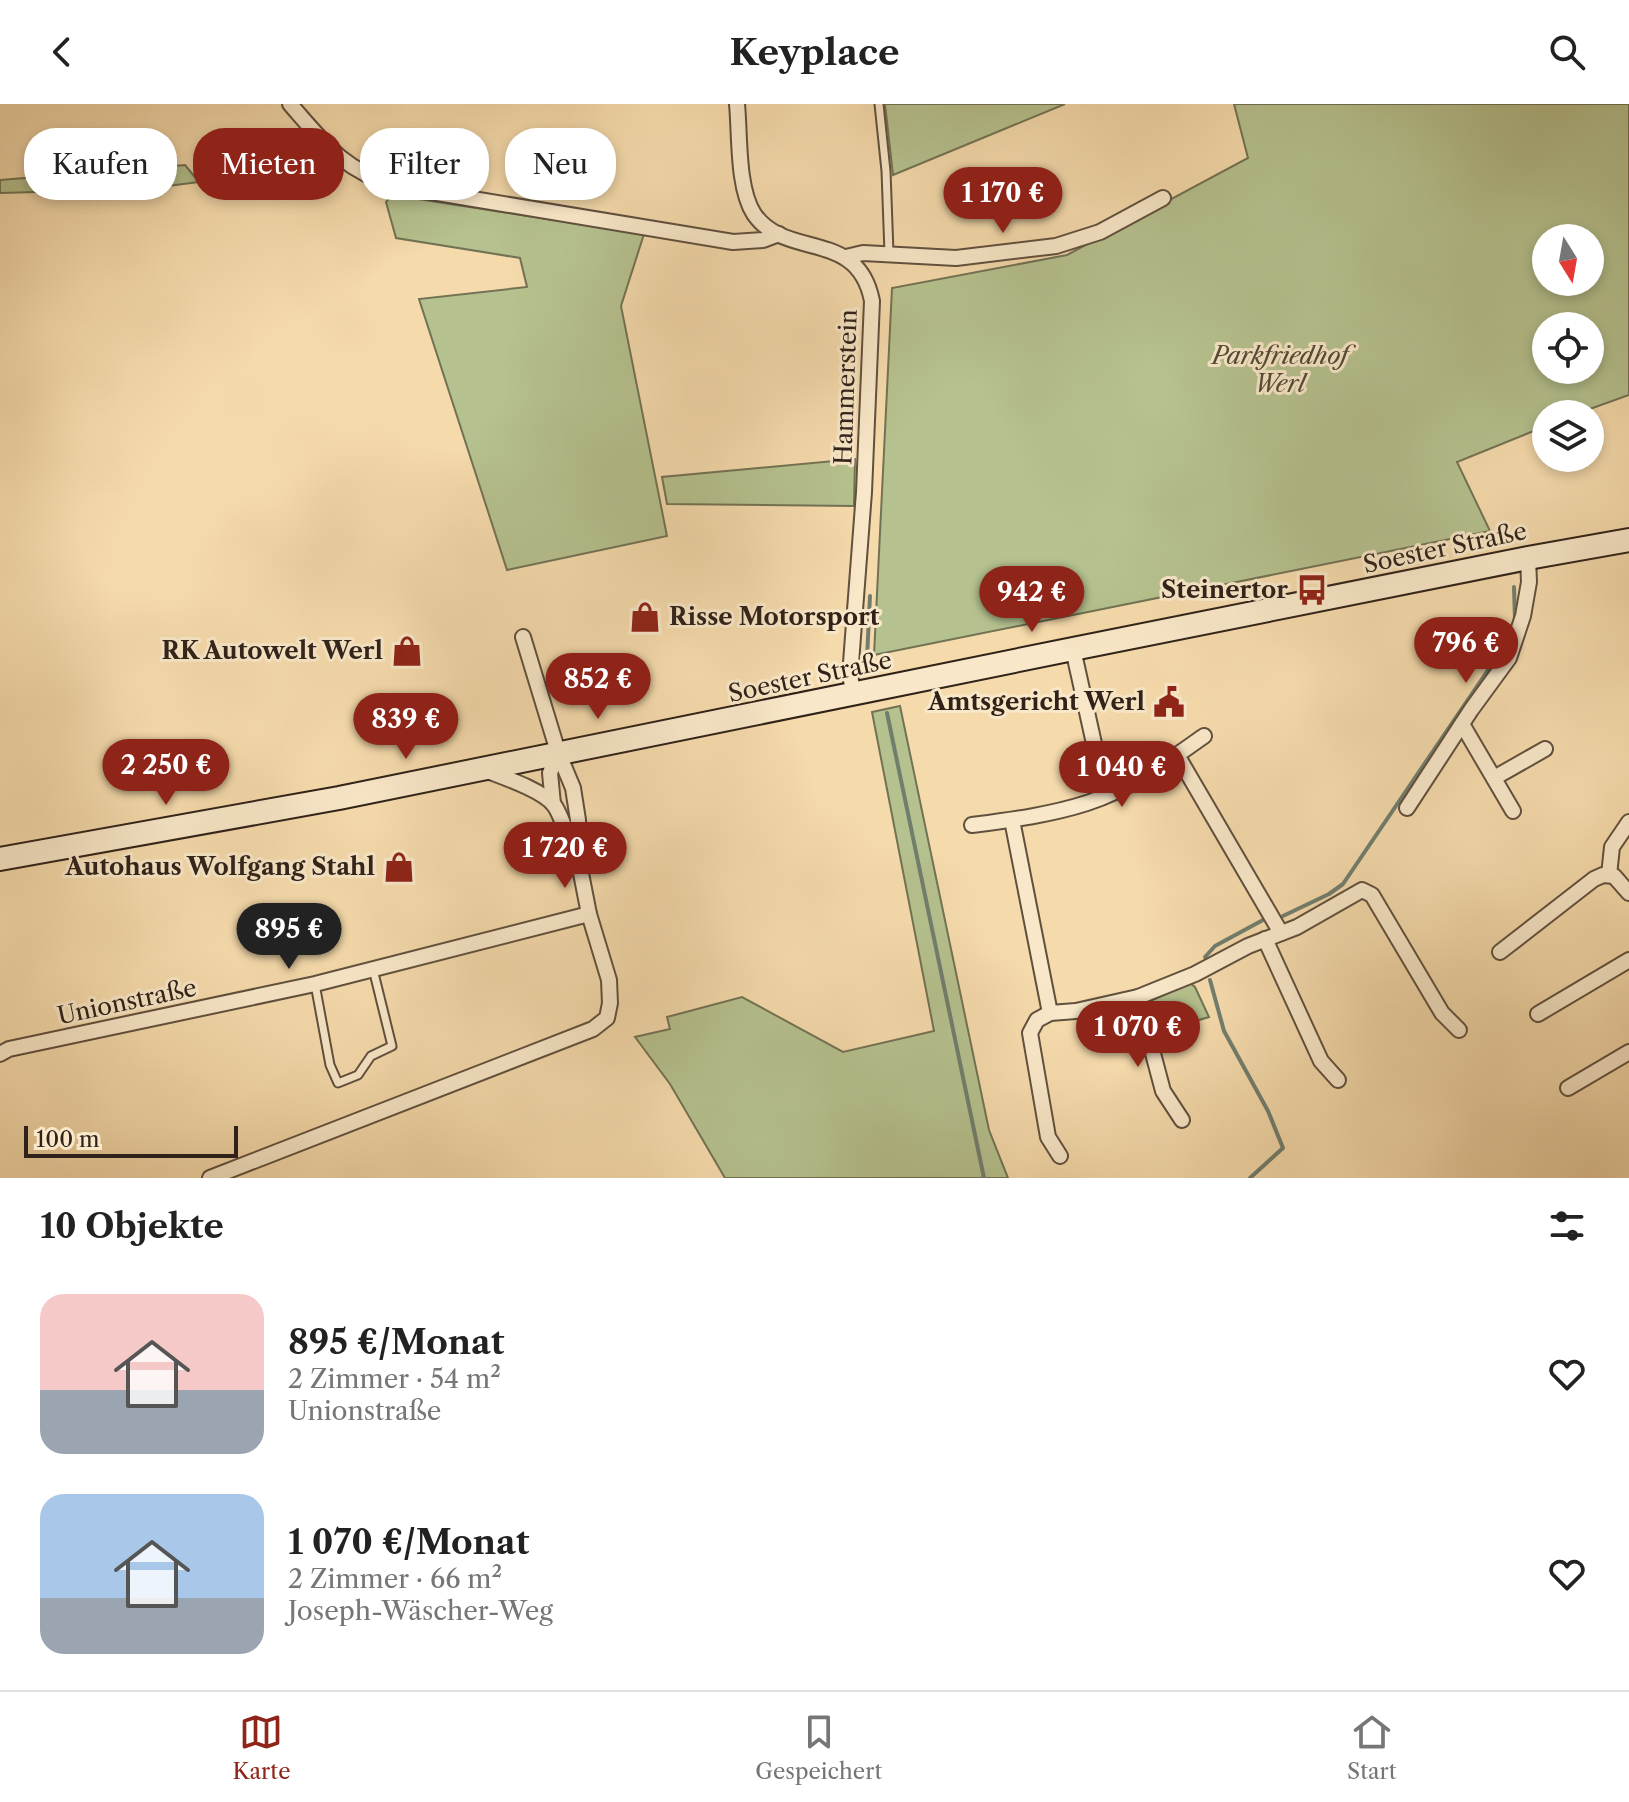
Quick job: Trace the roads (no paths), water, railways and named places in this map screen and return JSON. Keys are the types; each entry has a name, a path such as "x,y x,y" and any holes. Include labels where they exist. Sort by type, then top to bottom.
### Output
{"main road":[{"name":"Soester Straße","path":"0,859 339,798 1629,540"}],"street":[{"path":"290,104 332,152 349,166 395,186 733,242 763,240 779,234"},
{"path":"737,104 743,182 748,202 763,225 779,234 846,257 863,253 889,253 956,258 1056,246 1100,232 1163,198"},
{"name":"Hammerstein","path":"846,257 862,273 872,301 864,492 850,676 854,694"},
{"path":"1407,808 1509,658 1529,582 1528,558"},
{"path":"210,1178 593,1029 607,1018 609,980 589,914 578,858 575,803 523,637"},
{"path":"1073,649 1095,748 1116,790"},
{"path":"1462,724 1513,811"},
{"path":"972,825 1085,804 1116,790 1204,736"},
{"path":"1494,778 1545,749"},
{"path":"558,752 550,773 553,804 578,858"},
{"path":"1177,755 1281,933"},
{"path":"482,768 553,804"},
{"path":"1012,820 1050,1013"},
{"path":"1609,875 1612,847 1629,822"},
{"path":"1500,952 1594,879 1609,875 1619,879 1629,893"},
{"path":"1060,1156 1048,1137 1030,1033 1037,1020 1050,1013 1076,1011 1138,997 1297,927 1362,890 1372,895 1442,1013 1459,1030"},
{"name":"Unionstraße","path":"0,1054 9,1049 315,984 589,914"},
{"path":"1265,939 1321,1061 1338,1080"},
{"path":"1538,1014 1629,960"},
{"path":"1138,997 1163,1091 1182,1120"},
{"path":"1568,1088 1629,1052"}],"lane":[{"path":"879,104 886,171 889,253"},
{"path":"315,984 330,1065 338,1083 358,1075 371,1056 392,1046 373,969"}],"waterway":[{"path":"1514,587 1515,620"},
{"path":"867,658 870,596"},
{"path":"1283,916 1343,884 1503,648 1512,628"},
{"path":"887,713 984,1178"},
{"path":"1205,957 1215,946 1263,920"},
{"path":"1210,980 1224,1031 1268,1111 1283,1148 1250,1178"}],"place":[{"name":"Steinertor","path":"1312,590"},
{"name":"Risse Motorsport","path":"645,617"},
{"name":"RK Autowelt Werl","path":"407,651"},
{"name":"Amtsgericht Werl","path":"1169,702"},
{"name":"Autohaus Wolfgang Stahl","path":"399,867"}],"park label":[{"name":"Parkfriedhof Werl","path":"1280,370"}]}
